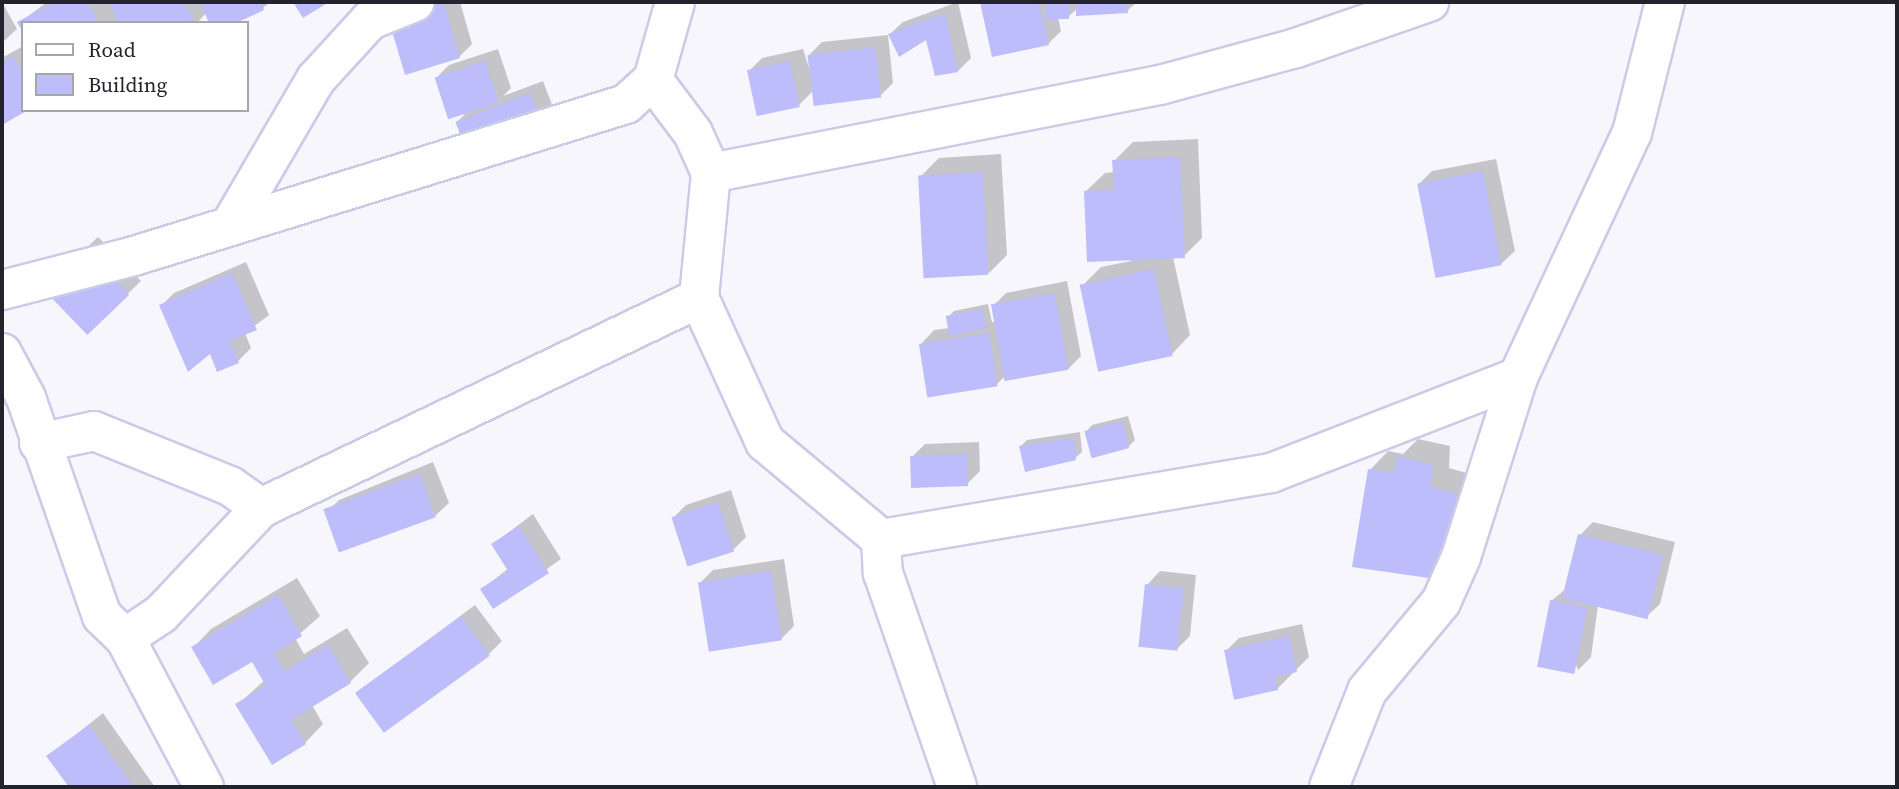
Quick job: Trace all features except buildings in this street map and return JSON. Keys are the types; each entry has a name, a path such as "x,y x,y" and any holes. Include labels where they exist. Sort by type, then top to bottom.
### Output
{"street":[{"path":"230,226 316,79 370,20 415,2"},
{"path":"2,290 230,226 626,104 653,80 675,2"},
{"path":"711,173 1160,85 1296,48 1429,2"},
{"path":"1329,787 1367,691 1441,602 1461,557 1518,377 1632,133 1665,2"},
{"path":"653,80 693,133 711,173 699,298 765,442 881,539 883,573 957,787"},
{"path":"125,638 161,614 261,508 699,298"},
{"path":"2,353 26,398 38,443 102,616 125,638 204,787"},
{"path":"881,539 1271,473 1518,377"},
{"path":"38,443 94,432 230,485 261,508"}]}
